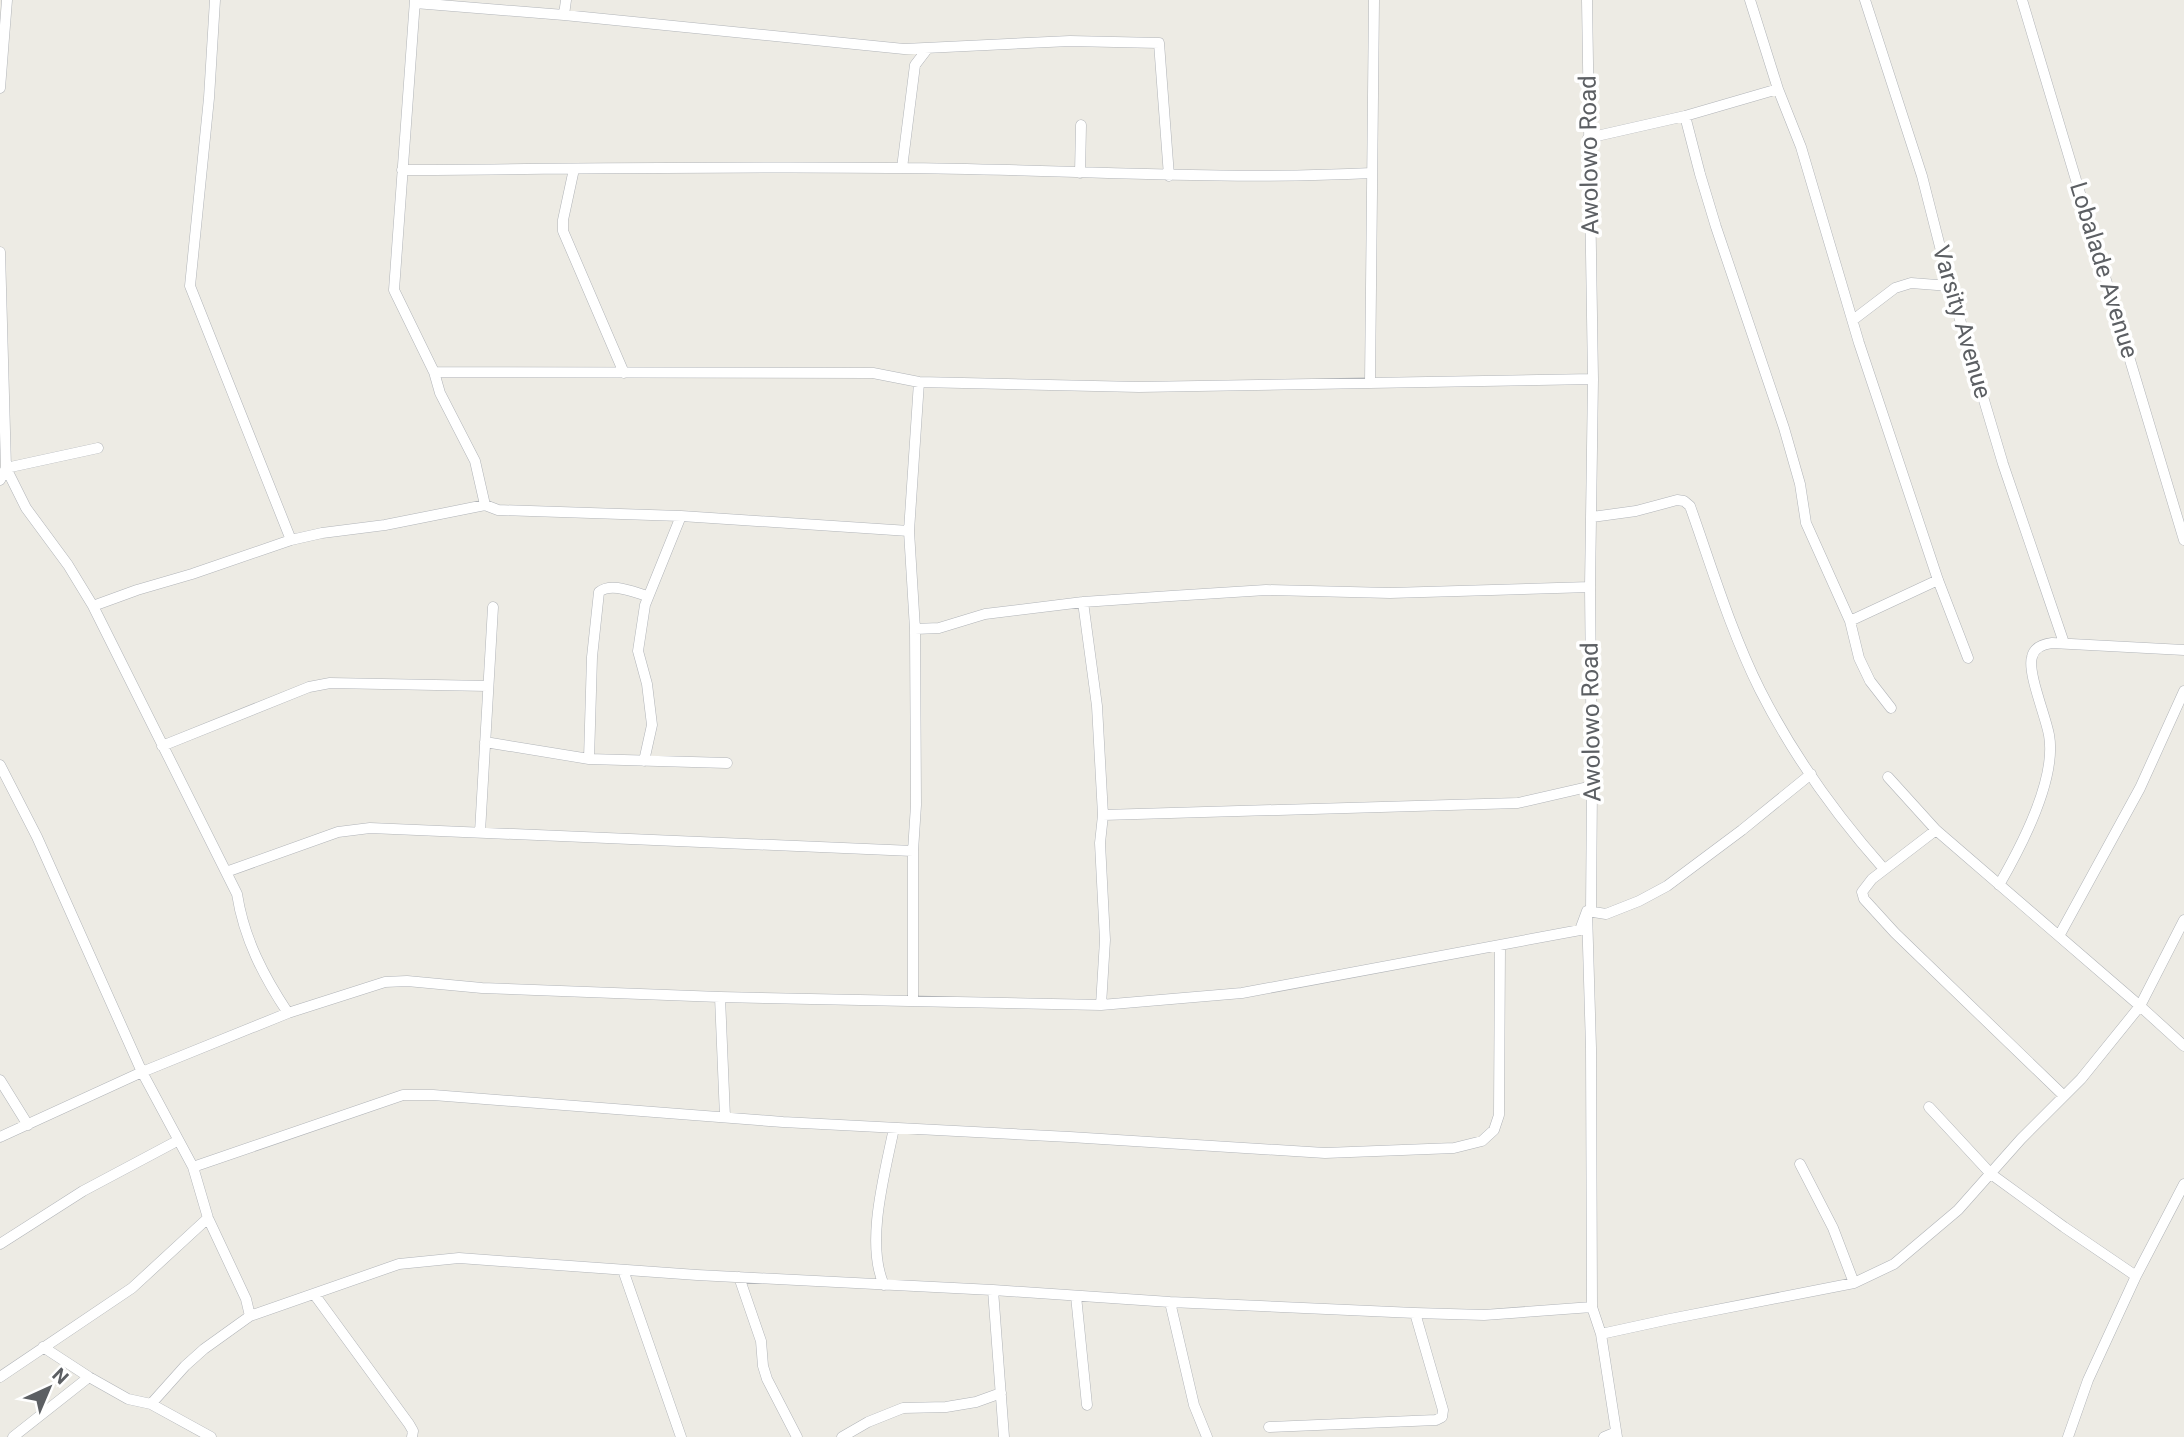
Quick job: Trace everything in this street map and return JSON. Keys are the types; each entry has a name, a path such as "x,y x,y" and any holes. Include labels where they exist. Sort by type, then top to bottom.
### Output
{"street":[{"path":"0,88 7,0"},
{"path":"215,0 209,98 190,286 291,540"},
{"path":"564,15 566,0"},
{"path":"1370,383 1374,0"},
{"name":"Awolowo Road","path":"1587,0 1592,379 1591,911 1587,911 1591,1048 1592,1307 1601,1335 1617,1435"},
{"path":"1750,0 1778,89 1801,147 1853,320 1938,580 1968,658"},
{"name":"Varsity Avenue","path":"1865,0 1922,176 1950,286 2003,464 2064,643"},
{"name":"Lobalade Avenue","path":"2022,0 2184,540"},
{"path":"485,505 475,461 440,393 433,372 394,290 415,2 904,50 1070,41 1159,43 1169,176"},
{"path":"902,168 915,65 928,48"},
{"path":"904,50 915,65"},
{"path":"1588,138 1685,116 1778,89"},
{"path":"1685,116 1716,226 1784,428 1800,484 1807,523 1850,621 1859,658 1870,681 1891,708"},
{"path":"1080,173 1081,125"},
{"path":"402,170 902,168 1169,176 1320,176 1372,173"},
{"path":"574,169 563,231 624,373"},
{"path":"0,252 6,468 26,508 68,565 93,606 237,894 256,959 270,986 289,1013"},
{"path":"1853,320 1895,288 1910,283 1950,286"},
{"path":"433,372 873,373 919,382 1139,387 1592,379"},
{"path":"913,1000 915,629 909,531 919,382"},
{"path":"6,468 99,447"},
{"path":"0,480 6,468"},
{"path":"1592,517 1636,511 1677,500 1690,506 1733,626 1759,688 1781,729 1811,774 1853,834 1884,869"},
{"path":"93,606 291,540 386,525 485,505 498,510 681,516 909,531"},
{"path":"644,761 652,725 647,684 638,651 647,596 681,516"},
{"path":"1850,621 1938,580"},
{"path":"589,759 592,657 599,592 603,588 612,587 647,596"},
{"path":"915,629 939,628 985,614 1083,602 1266,590 1390,593 1590,587"},
{"path":"1083,602 1097,706 1102,815 1100,843 1105,940 1101,1005"},
{"path":"480,832 493,607"},
{"path":"1999,885 2019,850 2044,787 2050,759 2049,735 2040,708 2032,656 2042,644 2064,643 2184,650"},
{"path":"162,746 309,687 330,684 488,686"},
{"path":"2059,936 2140,788 2184,691"},
{"path":"485,742 589,759 727,763"},
{"path":"0,765 37,837 142,1072 192,1167 208,1217 246,1299 250,1316"},
{"path":"0,1137 142,1072 289,1013 386,982 720,997 1101,1005 1242,993 1580,930 1587,911 1606,914 1667,886 1811,774"},
{"path":"1888,777 1936,830 2184,1046"},
{"path":"1102,815 1518,803 1592,786"},
{"path":"226,873 338,832 370,828 913,851"},
{"path":"1936,830 1866,885 1862,892 1864,899 1933,971 2064,1096"},
{"path":"1601,1335 1854,1283 1894,1264 1958,1210 2021,1139 2081,1079 2140,1006 2184,920"},
{"path":"192,1167 404,1095 894,1128 1325,1153 1454,1148 1482,1141 1494,1129 1499,1115 1500,946"},
{"path":"720,997 725,1117"},
{"path":"0,1080 28,1125"},
{"path":"1929,1107 1991,1174 2136,1276"},
{"path":"884,1285 878,1271 878,1214 894,1128"},
{"path":"0,1244 62,1203 177,1141"},
{"path":"1800,1164 1833,1228 1854,1283"},
{"path":"2068,1437 2088,1380 2136,1276 2184,1184"},
{"path":"0,1377 132,1288 208,1217"},
{"path":"151,1404 194,1357 250,1316 399,1264 459,1258 1170,1302 1415,1313 1484,1315 1592,1307"},
{"path":"623,1270 681,1437"},
{"path":"856,1283 878,1271"},
{"path":"739,1277 761,1341 767,1379 797,1437"},
{"path":"993,1290 1004,1437"},
{"path":"314,1294 410,1424 412,1437"},
{"path":"1076,1296 1087,1405"},
{"path":"1170,1302 1194,1405 1208,1437"},
{"path":"1269,1427 1436,1420 1442,1416 1443,1410 1415,1313"},
{"path":"43,1347 128,1399 151,1404 207,1436"},
{"path":"13,1437 89,1377"},
{"path":"842,1437 876,1418 903,1408 946,1407 1001,1393"},
{"path":"1604,1437 1617,1435"}]}
